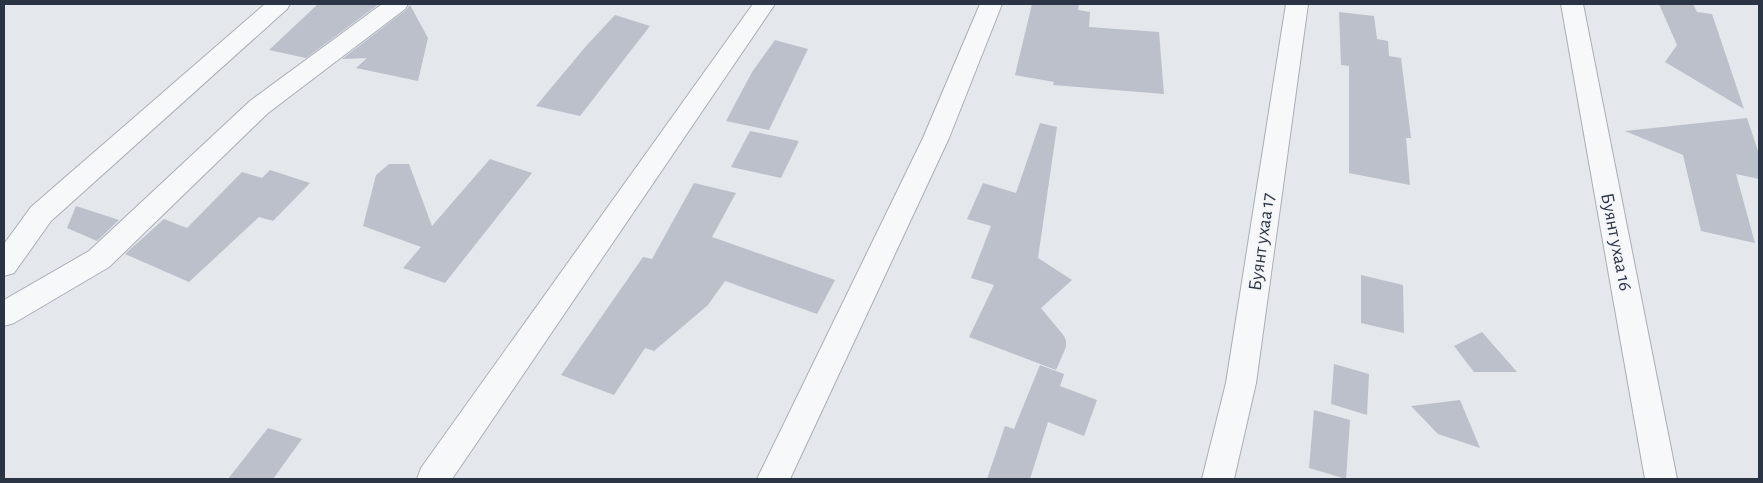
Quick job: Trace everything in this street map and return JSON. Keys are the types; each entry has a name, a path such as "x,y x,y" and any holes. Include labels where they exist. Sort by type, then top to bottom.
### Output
{"street":[{"path":"4,265 41,214 279,4"},
{"path":"4,314 99,259 259,107 397,4"},
{"path":"433,479 764,4"},
{"path":"773,479 936,138 991,4"},
{"name":"Буянт ухаа 17","path":"1218,479 1241,383 1297,4"},
{"name":"Буянт ухаа 16","path":"1572,4 1660,479"}],"building":[{"path":"318,4 379,4 306,58 269,50"},
{"path":"1032,4 1079,4 1078,10 1090,12 1089,27 1159,32 1164,94 1053,85 1054,82 1015,75"},
{"path":"1659,4 1693,4 1697,12 1712,14 1744,109 1665,62 1677,45"},
{"path":"410,5 428,38 418,81 356,68 367,58 342,59 406,10"},
{"path":"1339,12 1374,16 1377,39 1388,41 1389,56 1401,58 1411,138 1406,138 1410,185 1349,173 1349,66 1341,65"},
{"path":"615,15 650,26 580,116 536,106 587,45"},
{"path":"775,40 808,49 769,130 726,121 752,72"},
{"path":"1747,118 1759,154 1759,179 1736,174 1755,243 1701,231 1683,155 1625,131"},
{"path":"1040,123 1057,127 1038,258 1072,280 1041,308 1066,341 1066,347 1056,370 969,337 994,285 971,278 991,226 967,219 983,183 1016,193"},
{"path":"750,131 799,141 781,178 731,167"},
{"path":"490,159 532,173 445,283 403,268 421,247 363,226 376,175 389,164 409,164 432,226"},
{"path":"270,170 310,183 273,221 259,217 189,282 125,254 164,219 187,228 242,172 262,178"},
{"path":"694,183 736,193 712,237 835,280 817,314 725,281 708,305 654,351 645,348 614,395 561,375 643,257 652,259"},
{"path":"76,206 119,220 97,241 67,228"},
{"path":"1361,275 1403,285 1404,333 1361,323"},
{"path":"1482,332 1517,372 1474,372 1454,346"},
{"path":"1334,364 1369,374 1367,415 1331,404"},
{"path":"1040,365 1064,374 1060,386 1097,400 1084,436 1048,422 1030,479 987,479 1005,426 1014,429"},
{"path":"1460,400 1480,448 1438,434 1411,406"},
{"path":"1314,410 1350,420 1346,479 1309,468"},
{"path":"268,428 302,439 273,479 228,479"}]}
